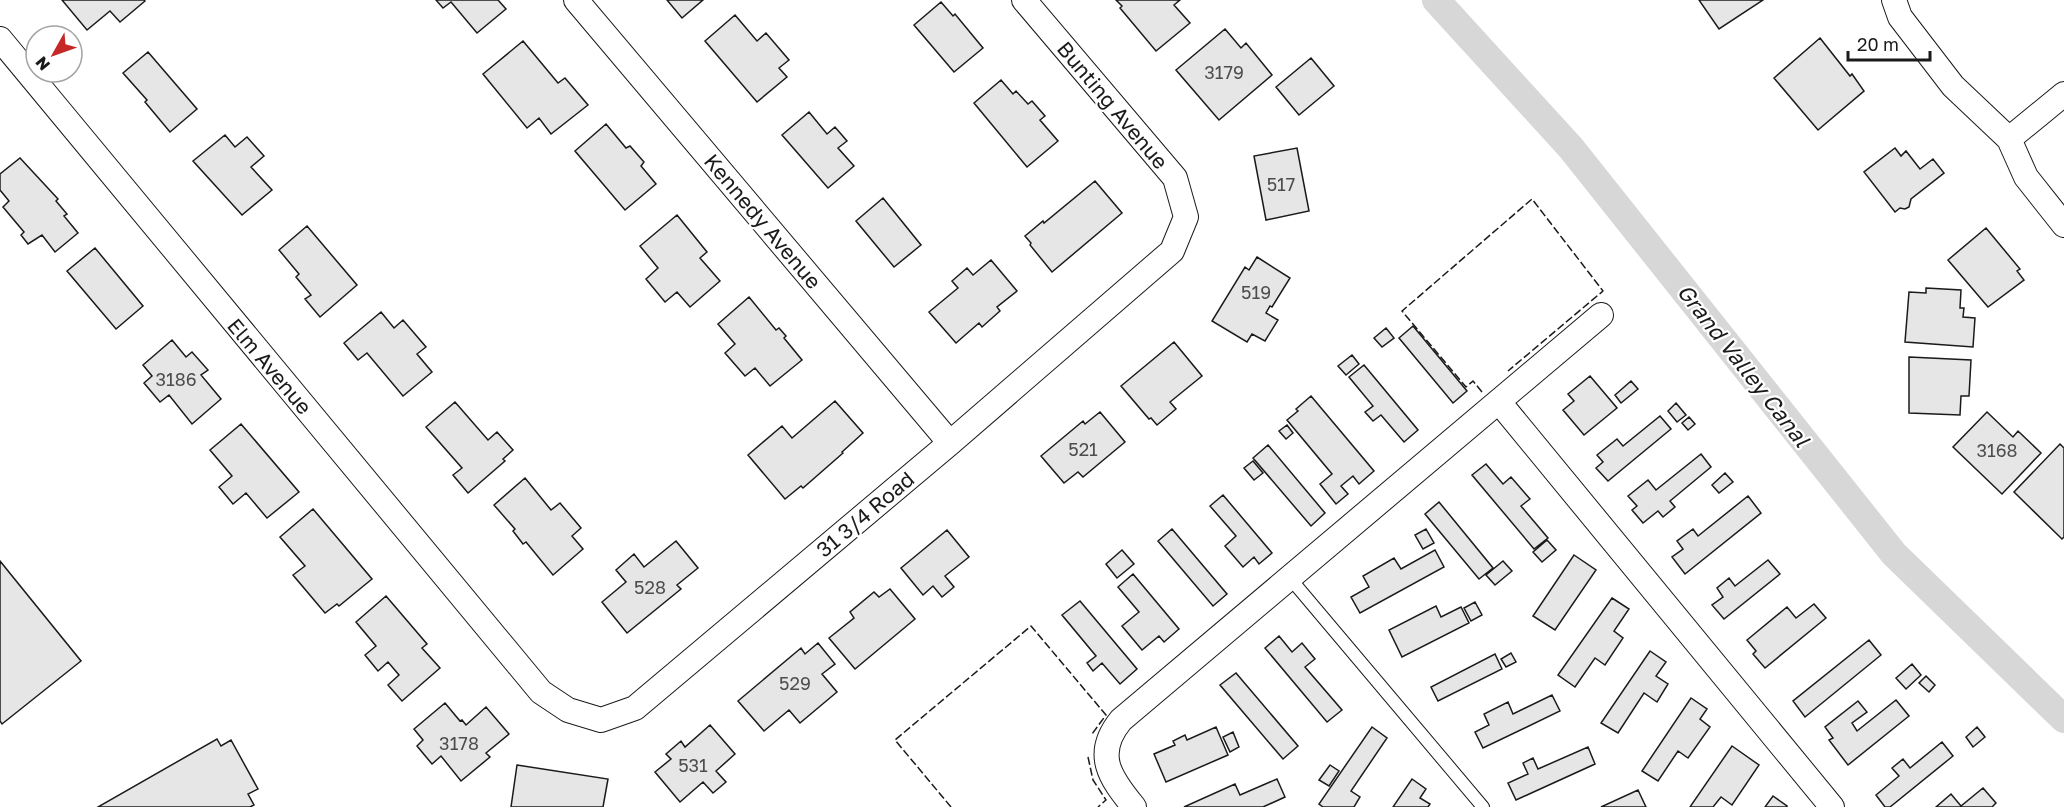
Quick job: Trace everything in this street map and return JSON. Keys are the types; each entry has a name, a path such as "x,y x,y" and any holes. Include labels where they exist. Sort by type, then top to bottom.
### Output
{"street":[{"name":"Kennedy Avenue","path":"576,0 950,443"},
{"name":"Bunting Avenue","path":"1024,0 1175,178 1186,217 1172,251"},
{"path":"1894,0 1900,17 1953,86 2009,139 2026,177 2064,225"},
{"name":"Elm Avenue","path":"0,39 541,692"},
{"path":"2009,139 2064,94"},
{"name":"31 3/4 Road","path":"541,692 568,710 600,720 635,708 950,443 1172,251"},
{"path":"1134,807 1115,782 1107,764 1107,745 1121,720 1602,315"},
{"path":"1499,402 1832,807"}],"lane":[{"path":"1289,578 1483,807"}],"building":[{"path":"62,0 145,1 120,22 110,11 87,30"},
{"path":"436,0 498,0 506,9 477,33 451,2 443,8"},
{"path":"667,0 703,0 682,18"},
{"path":"1116,0 1180,0 1174,5 1190,23 1156,51"},
{"path":"1699,0 1763,0 1719,29"},
{"path":"941,2 953,16 955,14 983,48 954,72 914,25"},
{"path":"735,15 757,41 766,33 789,60 779,68 787,77 757,102 705,41"},
{"path":"1225,29 1241,48 1246,43 1272,75 1219,120 1176,70"},
{"path":"1820,38 1864,91 1818,130 1774,78"},
{"path":"523,41 558,83 565,78 588,105 551,134 539,118 527,128 483,74"},
{"path":"148,52 197,109 170,132 145,102 147,100 123,73"},
{"path":"1311,58 1334,86 1299,115 1276,87"},
{"path":"1001,80 1013,94 1016,91 1028,104 1032,101 1045,116 1040,120 1058,141 1027,167 974,103"},
{"path":"809,112 827,134 835,127 847,141 838,148 854,166 828,188 782,135"},
{"path":"606,124 626,148 630,146 644,162 641,166 656,184 625,210 575,151"},
{"path":"225,135 235,147 247,137 264,156 251,167 272,190 242,215 193,161"},
{"path":"1297,148 1309,211 1266,220 1254,156"},
{"path":"1895,148 1901,156 1906,151 1920,169 1933,159 1944,173 1911,199 1909,207 1900,208 1895,212 1864,172"},
{"path":"20,158 58,199 56,201 67,214 64,216 78,233 55,252 42,235 28,244 21,235 24,232 3,207 9,201 0,190 0,174"},
{"path":"1095,181 1122,213 1052,272 1025,236"},
{"path":"883,198 921,245 894,267 856,221"},
{"path":"677,215 707,252 700,258 720,281 690,307 677,292 665,302 646,279 658,268 640,246"},
{"path":"307,226 357,285 320,317 305,299 311,295 296,277 299,274 279,250"},
{"path":"1986,228 2020,269 2017,271 2024,280 1988,307 1948,260"},
{"path":"95,248 143,306 116,329 67,271"},
{"path":"1257,257 1290,278 1266,313 1278,320 1265,341 1252,334 1247,342 1212,321 1245,267 1249,270"},
{"path":"991,260 1017,291 997,307 1000,311 982,327 979,323 956,343 929,312 958,288 952,281 967,268 973,275"},
{"path":"1926,288 1961,290 1960,308 1964,308 1963,317 1975,318 1973,347 1905,342 1909,292 1926,293"},
{"path":"749,297 776,330 779,328 786,336 784,338 802,360 770,386 755,368 745,376 725,353 735,344 718,324"},
{"path":"381,312 394,328 403,320 426,347 417,354 432,372 403,396 367,353 358,360 344,343"},
{"path":"1413,326 1467,391 1453,403 1399,338"},
{"path":"1386,328 1394,338 1382,347 1374,338"},
{"path":"172,340 186,357 192,352 208,370 201,375 221,399 192,424 169,395 160,402 144,383 152,376 143,365"},
{"path":"1174,342 1202,376 1170,402 1176,409 1157,425 1151,418 1149,419 1121,386"},
{"path":"1352,355 1359,364 1346,375 1338,366"},
{"path":"1909,357 1971,360 1969,396 1961,396 1960,415 1909,413"},
{"path":"1364,365 1418,430 1404,442 1381,415 1373,421 1365,412 1373,406 1349,377"},
{"path":"1590,376 1617,408 1584,435 1563,410 1574,401 1568,394"},
{"path":"1631,381 1638,389 1621,403 1615,395"},
{"path":"1311,396 1374,471 1359,484 1353,476 1341,486 1348,494 1336,504 1320,484 1332,474 1287,420"},
{"path":"835,401 863,433 803,488 801,486 785,499 748,455 782,426 792,438"},
{"path":"455,402 488,440 497,432 513,450 503,459 505,461 468,493 453,475 462,468 426,427"},
{"path":"1676,403 1686,415 1677,422 1668,411"},
{"path":"1100,412 1125,442 1083,477 1078,472 1064,483 1041,456 1083,421 1085,424"},
{"path":"1987,412 2013,437 2018,431 2041,453 2002,494 1953,447"},
{"path":"1660,416 1671,429 1608,481 1596,468 1603,462 1597,455 1617,439 1623,446"},
{"path":"1689,417 1695,424 1688,430 1682,423"},
{"path":"241,424 299,492 267,518 246,493 233,504 219,487 232,476 210,450"},
{"path":"1287,425 1293,433 1286,439 1279,431"},
{"path":"2060,444 2064,448 2064,537 2062,539 2014,492"},
{"path":"1268,445 1325,513 1311,526 1253,458"},
{"path":"1701,454 1711,467 1670,501 1675,507 1663,517 1658,511 1643,523 1632,510 1637,506 1628,496 1648,480 1656,490"},
{"path":"1253,461 1263,473 1254,480 1244,468"},
{"path":"1486,464 1503,484 1511,477 1530,499 1521,506 1548,538 1534,549 1472,475"},
{"path":"1725,473 1733,482 1719,493 1712,485"},
{"path":"525,478 551,510 560,503 581,528 572,536 583,549 553,575 526,542 523,544 513,531 515,529 494,505"},
{"path":"1223,495 1272,553 1259,564 1254,557 1243,567 1225,546 1236,536 1210,506"},
{"path":"1748,496 1761,513 1685,574 1672,557 1683,549 1677,541 1693,529 1698,536"},
{"path":"1439,502 1493,568 1479,579 1425,514"},
{"path":"313,509 372,579 339,606 337,604 325,613 293,575 305,566 280,537"},
{"path":"1172,529 1227,594 1213,606 1158,541"},
{"path":"1426,529 1434,543 1423,549 1415,535"},
{"path":"947,530 969,557 945,576 954,587 942,597 933,586 923,595 901,568"},
{"path":"1547,540 1556,550 1542,562 1533,552"},
{"path":"676,541 698,568 677,585 681,589 627,633 602,602 626,582 616,570 634,554 644,567"},
{"path":"1122,550 1134,564 1117,578 1106,564"},
{"path":"1435,550 1444,567 1360,613 1351,597 1369,587 1363,576 1394,558 1401,569"},
{"path":"1574,555 1596,570 1555,630 1533,616"},
{"path":"1768,560 1780,574 1724,619 1712,605 1723,597 1717,588 1729,578 1735,586"},
{"path":"0,561 81,661 2,724 0,721"},
{"path":"1503,561 1512,571 1495,585 1486,575"},
{"path":"1133,574 1179,629 1164,642 1159,636 1142,650 1122,626 1139,612 1118,587"},
{"path":"890,589 915,619 855,669 829,638 854,618 850,612 874,592 879,597"},
{"path":"386,596 427,644 422,648 440,668 402,701 388,685 399,675 388,662 378,671 365,655 376,646 356,622"},
{"path":"1612,598 1629,609 1614,631 1623,638 1605,665 1595,658 1575,687 1558,675"},
{"path":"1080,601 1137,669 1120,684 1102,663 1093,671 1087,663 1096,656 1062,615"},
{"path":"1475,602 1482,615 1471,621 1464,608"},
{"path":"1814,604 1826,618 1765,668 1753,654 1756,651 1747,640 1787,607 1796,618"},
{"path":"1436,606 1441,617 1461,607 1469,623 1402,657 1389,630"},
{"path":"1279,636 1292,652 1302,643 1315,659 1305,667 1342,710 1327,722 1265,648"},
{"path":"1869,640 1881,655 1805,717 1793,701"},
{"path":"818,643 835,664 822,674 837,692 800,723 789,710 764,731 738,701 801,648 805,654"},
{"path":"1650,651 1666,662 1656,676 1668,684 1657,702 1644,693 1618,733 1601,723"},
{"path":"1511,653 1516,662 1506,667 1501,659"},
{"path":"1495,654 1502,669 1438,701 1431,687"},
{"path":"1912,664 1921,675 1906,689 1896,678"},
{"path":"1236,673 1298,746 1283,759 1220,685"},
{"path":"1926,676 1935,685 1929,692 1919,683"},
{"path":"1552,695 1560,711 1483,748 1475,732 1489,725 1484,714 1508,702 1513,714"},
{"path":"1691,698 1707,709 1700,719 1710,727 1688,758 1678,751 1658,781 1642,771"},
{"path":"1896,700 1909,716 1848,765 1829,740 1833,738 1825,727 1858,701 1867,712 1852,723 1857,731"},
{"path":"445,703 466,725 486,707 509,734 486,753 490,757 461,781 441,756 432,764 417,746 423,740 414,729"},
{"path":"710,725 735,754 716,771 726,782 713,793 703,782 680,802 655,772 671,759 666,754 681,741 685,747"},
{"path":"1216,727 1228,755 1166,782 1154,754 1175,745 1173,741 1185,735 1187,740"},
{"path":"1372,727 1387,738 1351,791 1360,797 1354,807 1323,807 1319,804"},
{"path":"1977,727 1985,737 1973,747 1966,737"},
{"path":"1233,732 1239,747 1230,752 1223,737"},
{"path":"217,739 221,746 231,740 258,789 248,794 254,805 250,807 98,807"},
{"path":"1942,742 1953,756 1890,807 1885,807 1876,795 1899,776 1892,768 1903,759 1910,768"},
{"path":"1732,746 1759,765 1732,805 1721,797 1713,807 1690,807"},
{"path":"1588,747 1595,764 1516,800 1508,783 1528,774 1523,763 1533,758 1538,769"},
{"path":"517,765 608,779 603,807 511,807"},
{"path":"1330,765 1339,771 1329,786 1319,780"},
{"path":"1277,779 1285,797 1263,807 1184,807 1235,784 1240,795"},
{"path":"1412,779 1426,789 1420,798 1430,804 1428,807 1393,807"},
{"path":"1983,788 1996,803 1992,807 1936,807 1951,794 1961,806"},
{"path":"1638,790 1646,807 1601,807"},
{"path":"1773,796 1787,806 1787,807 1765,807"}],"waterway":[{"name":"Grand Valley Canal","path":"1436,0 1571,148 1894,554 2064,719"}],"fence":[{"path":"1482,392 1473,381 1466,387 1402,311 1532,199 1603,291 1508,371"},
{"path":"951,807 895,740 1031,626 1106,715 1092,734"},
{"path":"1088,757 1093,780 1106,800 1098,807"}]}
